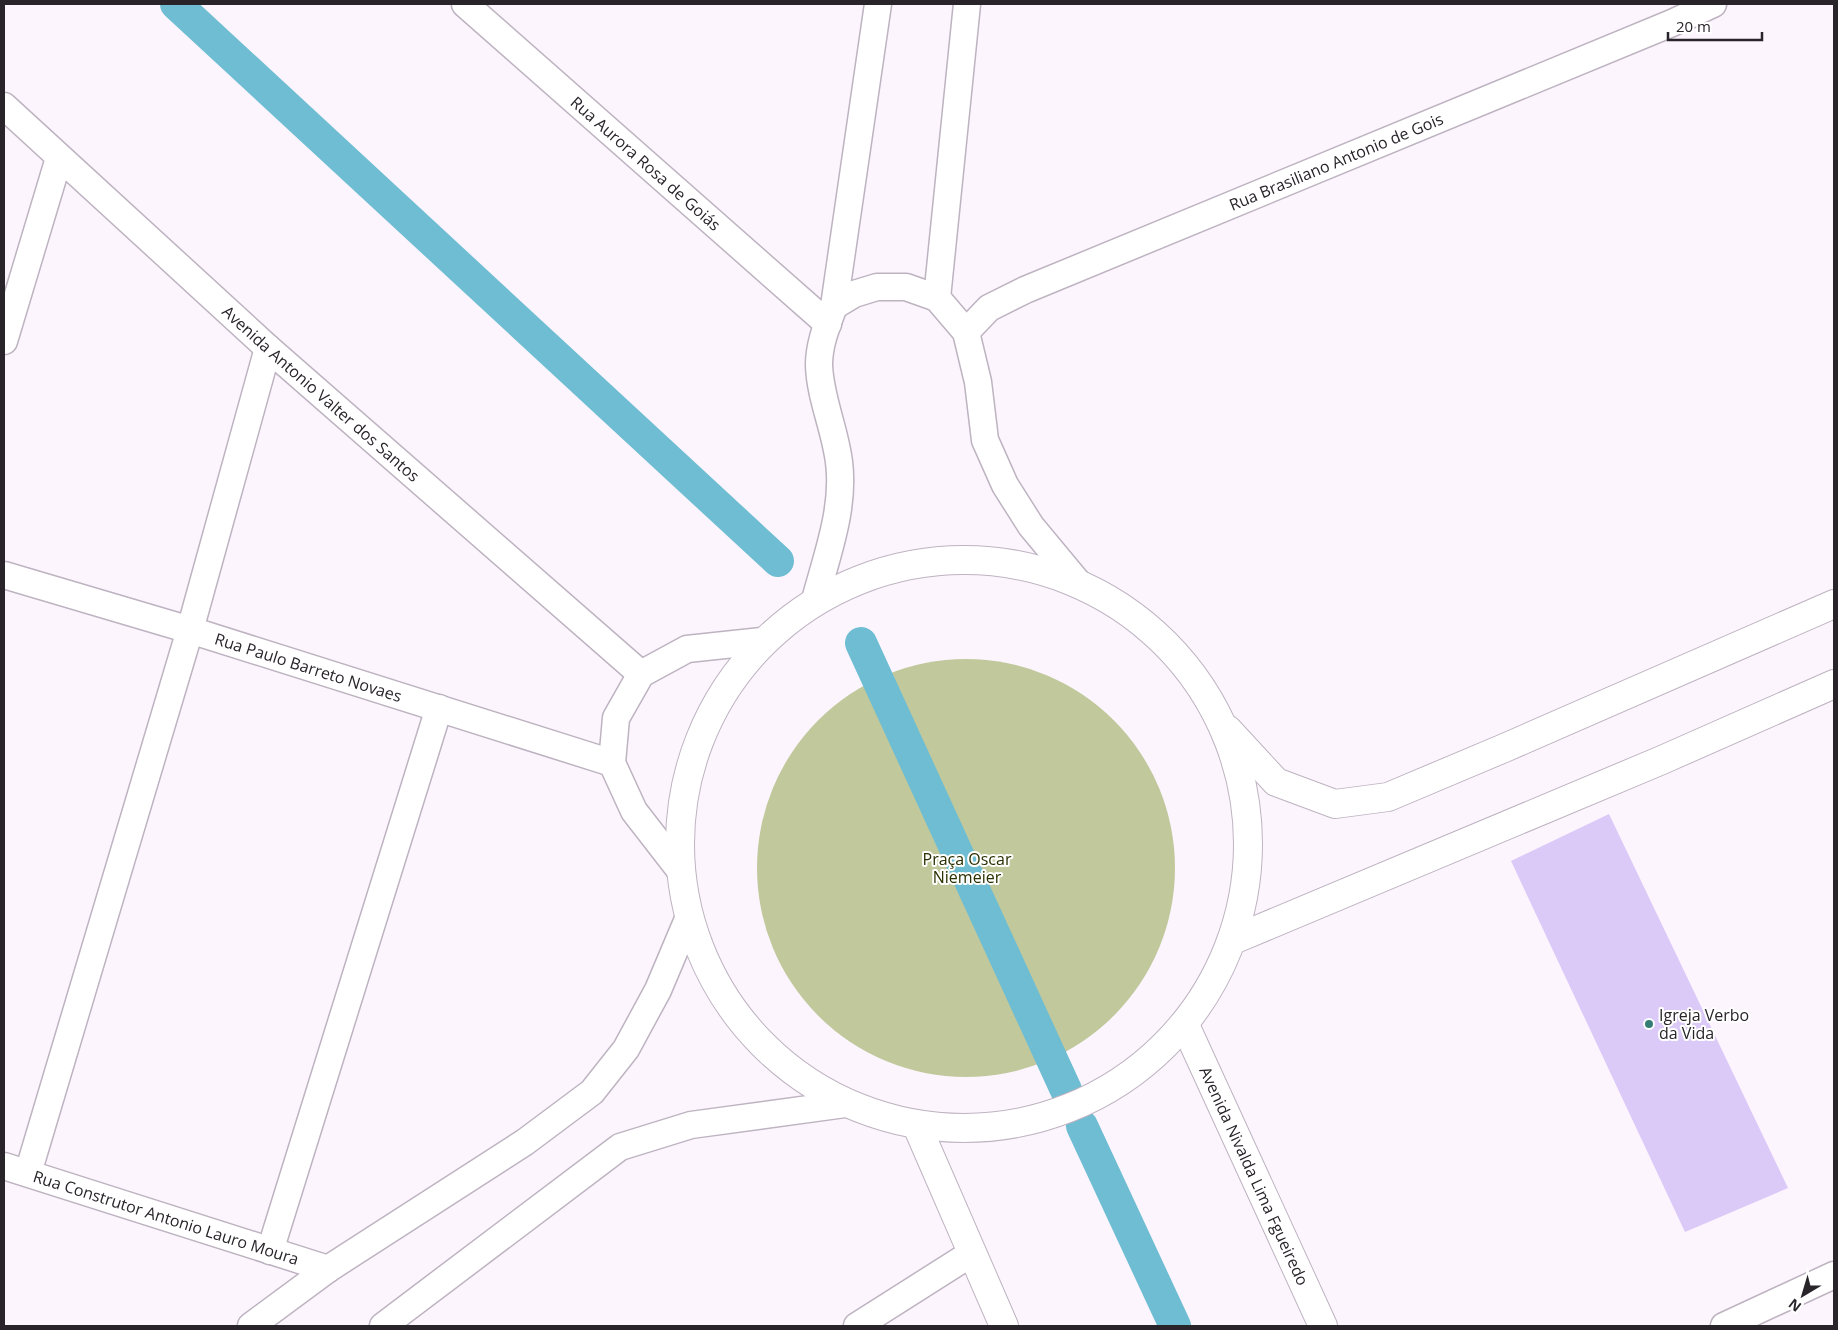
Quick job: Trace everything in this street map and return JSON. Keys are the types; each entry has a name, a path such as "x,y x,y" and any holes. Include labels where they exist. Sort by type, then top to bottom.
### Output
{"street":[{"name":"Rua Aurora Rosa de Goiás","path":"465,4 831,315"},
{"path":"816,600 840,501 839,461 824,397 819,365 821,346 831,315 878,4"},
{"path":"937,298 968,4"},
{"name":"Rua Brasiliano Antonio de Gois","path":"966,332 989,308 1025,290 1668,13 1713,4"},
{"name":"Avenida Antonio Valter dos Santos","path":"4,106 268,348 641,674"},
{"path":"4,341 59,158"},
{"path":"831,315 854,294 877,287 906,287 937,298 966,332 978,382 986,440 1005,485 1031,526 1080,585"},
{"path":"28,1173 190,630 268,348"},
{"path":"1222,724 1244,794 1245,804 1248,868 1233,940 1213,985 1185,1025 1131,1077 1064,1112 992,1128 917,1126 845,1104 775,1058 721,995 688,919 679,870 683,786 686,777 712,708 762,641 816,600 878,572 946,560 1014,564 1080,585 1138,620 1186,667 1222,724 1276,782 1335,804 1388,797 1834,604"},
{"name":"Rua Paulo Barreto Novaes","path":"4,575 190,630 612,762"},
{"path":"679,870 634,811 612,762 616,718 641,674 688,649 762,641"},
{"path":"1233,940 1662,760 1834,684"},
{"path":"270,1251 439,708"},
{"path":"251,1326 328,1269 526,1142 592,1092 626,1050 658,990 688,919"},
{"name":"Avenida Nivalda Lima Fgueiredo","path":"1185,1025 1323,1326"},
{"path":"393,1322 620,1148 691,1125 845,1104"},
{"path":"917,1126 1004,1326"},
{"name":"Rua Construtor Antonio Lauro Moura","path":"4,1166 328,1269"},
{"path":"857,1326 972,1254"},
{"path":"1724,1326 1834,1275"}],"green space":[{"name":"Praça Oscar Niemeier","path":"966,659 1007,663 1046,675 1082,694 1114,720 1140,752 1159,788 1171,827 1175,868 1171,909 1159,948 1140,984 1114,1016 1082,1042 1046,1061 1007,1073 966,1077 925,1073 886,1061 850,1042 818,1016 792,984 773,948 761,909 757,868 761,827 773,788 792,752 818,720 850,694 886,675 925,663"}],"building":[{"name":"Igreja Verbo da Vida","path":"1609,814 1788,1188 1685,1232 1511,861"}],"waterway":[{"path":"176,4 778,561"},
{"path":"861,643 1066,1090"},
{"path":"1082,1126 1175,1326"}],"place":[{"name":"Igreja Verbo da Vida","path":"1649,1024"}]}
